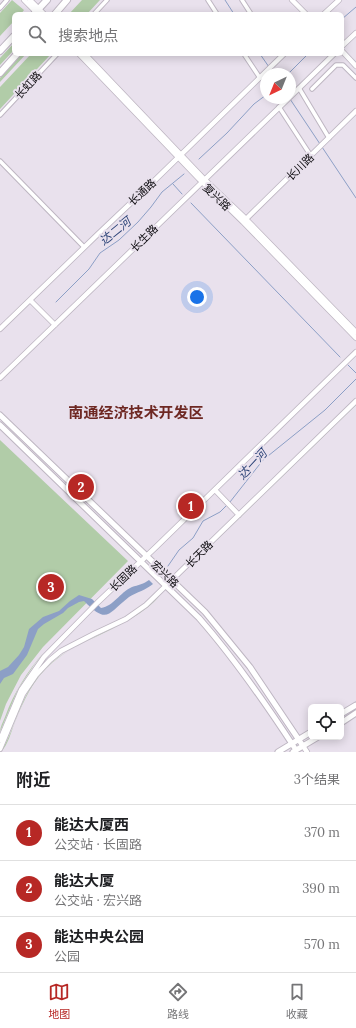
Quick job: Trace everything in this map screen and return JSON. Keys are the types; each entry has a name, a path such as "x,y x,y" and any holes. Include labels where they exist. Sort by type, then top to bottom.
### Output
{"main road":[{"path":"37,12 47,0"},
{"path":"57,12 67,0"},
{"path":"0,51 12,38"},
{"path":"0,73 15,56"},
{"name":"宏兴路","path":"0,415 205,612 250,667 303,746"},
{"name":"宏兴路","path":"0,425 199,618 252,683 296,751"},
{"path":"344,712 356,705"},
{"path":"344,721 356,713"},
{"path":"278,752 308,734"},
{"path":"296,751 313,740"}],"street":[{"path":"0,8 7,0"},
{"path":"24,0 37,12"},
{"path":"30,0 37,12"},
{"path":"96,12 107,0"},
{"path":"208,0 216,12"},
{"path":"242,0 250,12"},
{"path":"292,0 304,12"},
{"path":"326,12 339,0"},
{"path":"344,44 356,32"},
{"path":"344,53 356,66"},
{"name":"长虹路","path":"0,115 55,56"},
{"name":"复兴路","path":"81,56 203,181 356,332"},
{"name":"复兴路","path":"86,56 179,156"},
{"path":"246,56 260,75"},
{"name":"长生路","path":"297,90 332,56"},
{"name":"长通路","path":"269,68 279,57"},
{"path":"312,89 336,65 343,65 355,76"},
{"name":"长通路","path":"0,329 260,77"},
{"path":"297,90 329,138"},
{"path":"281,106 311,156"},
{"name":"长生路","path":"0,378 281,106"},
{"name":"长川路","path":"244,221 356,111"},
{"path":"0,161 84,247"},
{"name":"复兴路","path":"244,221 356,338"},
{"path":"30,300 54,325"},
{"name":"长固路","path":"0,740 13,705 25,682 44,657 97,603 356,352"},
{"name":"长天路","path":"0,749 10,728 16,707 23,694 36,675 50,660 61,651 126,619 146,605 356,401"},
{"path":"214,490 239,516"},
{"name":"宏兴路","path":"303,746 307,752"}],"green space":[{"path":"12,0 24,10 22,12 12,12 12,23 0,36 0,13"},
{"path":"82,0 100,0 89,12 71,12"},
{"path":"12,45 12,52 0,65 0,58"},
{"path":"20,56 24,56 0,82 0,78"},
{"path":"29,56 49,56 0,109 0,87"},
{"path":"356,404 356,405 184,572"},
{"path":"0,440 128,561 43,647 21,675 6,704 0,721"},
{"path":"73,649 62,655 46,668 57,658 68,651"},
{"path":"32,686 22,706 20,711 27,694"},
{"path":"17,690 0,732 9,708"}],"water":[{"path":"149,580 153,584 129,597 107,614 103,615 98,613 84,601 68,608 63,613 44,624 38,629 27,655 13,674 4,678 0,684 0,671 8,667 19,655 24,647 29,629 43,617 59,611 79,595 92,599 101,608 106,607 127,590"}],"waterway":[{"path":"225,0 233,12"},
{"name":"达二河","path":"344,17 356,7"},
{"path":"261,56 269,67"},
{"name":"达二河","path":"294,68 306,56"},
{"name":"达二河","path":"199,159 260,100"},
{"path":"293,104 320,144"},
{"path":"322,147 356,198"},
{"name":"达二河","path":"56,302 89,269 100,253 119,240 138,222 162,192 184,174"},
{"path":"173,184 182,194"},
{"path":"191,203 340,357"},
{"path":"348,365 356,373"},
{"name":"达一河","path":"230,502 263,460 325,410 356,379"},
{"name":"达一河","path":"168,566 179,550 193,538 203,521 220,512 226,506"}],"place":[{"name":"能达大厦","path":"81,487"},
{"name":"能达大厦西","path":"191,506"},
{"name":"能达中央公园","path":"51,587"}],"district":[{"name":"南通经济技术开发区","path":"136,412"}]}
